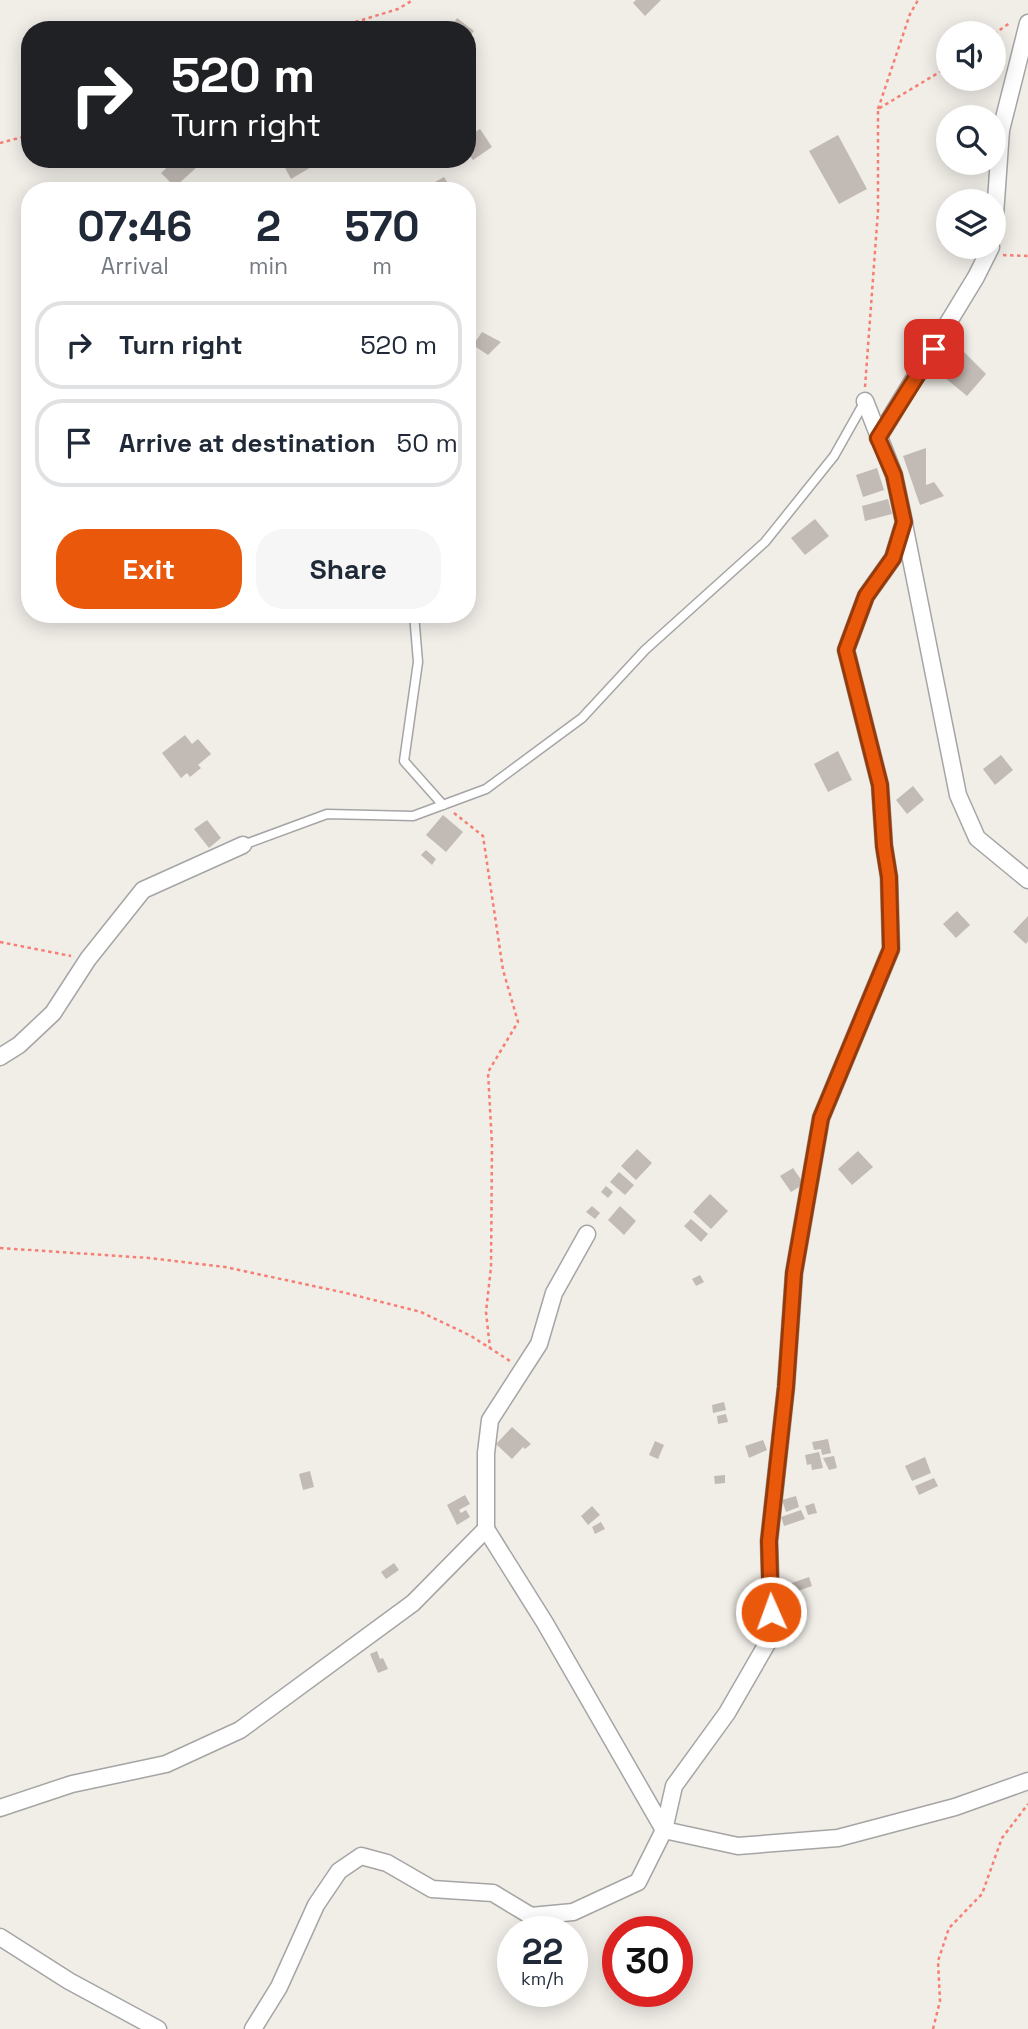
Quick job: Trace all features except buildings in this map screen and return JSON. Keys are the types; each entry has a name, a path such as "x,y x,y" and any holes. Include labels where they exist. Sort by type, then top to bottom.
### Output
{"street":[{"path":"997,189 1001,130 1028,23"},
{"path":"878,438 984,259"},
{"path":"865,401 894,475 958,795 977,838 1028,880"},
{"path":"253,2029 279,1987 316,1905 339,1871 360,1856 387,1863 432,1889 494,1893 531,1916 573,1912 638,1882 664,1830 674,1786 727,1713 772,1636 769,1541 786,1387 794,1273 821,1118 891,949 889,877 880,785 846,650 866,596 893,558 904,522"},
{"path":"0,1057 19,1045 53,1013 88,959 143,890 243,845"},
{"path":"587,1234 554,1293 539,1344 490,1420 486,1453 486,1529 545,1623 664,1830 738,1846 838,1838 955,1807 1028,1781"},
{"path":"0,1808 72,1784 166,1764 240,1730 413,1603 486,1529"},
{"path":"0,1937 69,1981 158,2029"}],"lane":[{"path":"243,845 327,814 412,816 486,789 582,718 645,650 765,542 834,456 865,401"},
{"path":"415,623 418,662 404,761 443,805"}],"path":[{"path":"359,21 398,9 412,0"},
{"path":"865,401 878,211 878,109 910,14 918,0"},
{"path":"878,109 936,73"},
{"path":"0,143 21,137"},
{"path":"1006,253 1028,256"},
{"path":"443,805 483,836 503,970 518,1022 488,1072 492,1144 491,1253 486,1312 490,1348"},
{"path":"0,942 88,959"},
{"path":"0,1248 149,1258 225,1267 421,1312 471,1336 523,1370"},
{"path":"933,2029 940,2001 938,1961 949,1928 982,1894 1002,1838 1028,1804"}],"route":[{"path":"771,1612 769,1541 786,1387 794,1273 821,1118 891,949 889,877 880,785 846,650 866,596 893,558 904,522 894,475 878,438 934,349"}]}
